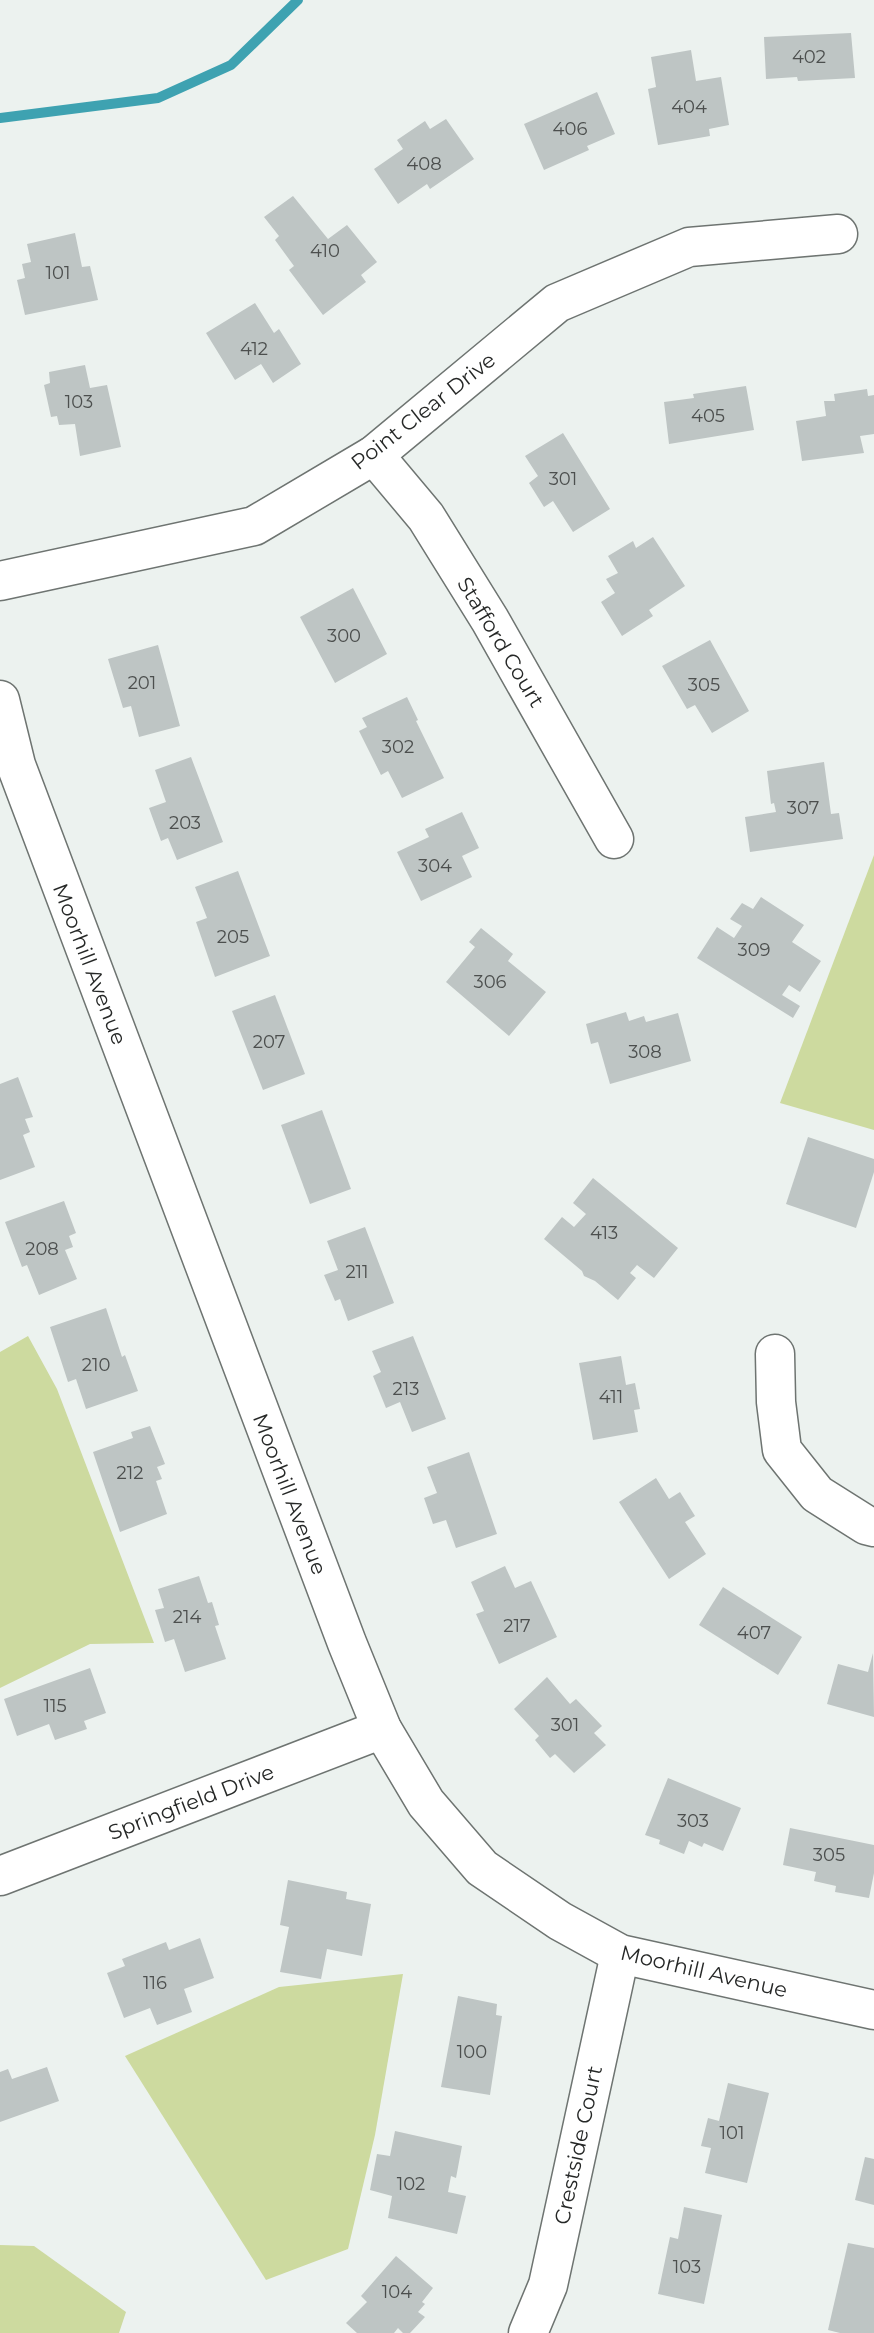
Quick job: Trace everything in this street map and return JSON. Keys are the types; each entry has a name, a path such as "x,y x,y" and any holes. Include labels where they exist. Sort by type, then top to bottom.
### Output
{"street":[{"name":"Point Clear Drive","path":"0,581 254,526 374,455 557,303 689,247 838,234"},
{"name":"Stafford Court","path":"374,455 426,517 497,632 614,839"},
{"name":"Moorhill Avenue","path":"0,700 16,765 29,803 315,1561 382,1729 426,1803 482,1868 560,1921 620,1954 874,2010"},
{"path":"775,1354 776,1402 782,1450 817,1493 866,1525 874,1527"},
{"name":"Springfield Drive","path":"0,1876 382,1729"},
{"name":"Crestside Court","path":"528,2333 548,2285 620,1954"}],"green space":[{"path":"874,855 874,1130 780,1103"},
{"path":"28,1336 57,1389 154,1643 90,1644 0,1688 0,1352"},
{"path":"403,1974 375,2135 348,2249 266,2280 125,2056 279,1987"},
{"path":"0,2245 34,2246 126,2312 119,2333 0,2333"}],"building":[{"path":"851,33 855,78 798,81 797,77 766,79 764,37"},
{"path":"691,50 696,81 721,77 729,125 709,129 710,136 658,145 648,89 656,87 651,57"},
{"path":"597,92 615,134 587,146 589,150 544,170 524,124"},
{"path":"446,119 474,159 430,189 427,184 398,204 374,169 403,149 397,140 425,121 430,129"},
{"path":"293,196 328,239 347,225 377,262 361,275 366,282 323,315 289,270 294,266 275,240 279,236 264,217"},
{"path":"75,233 82,267 90,266 98,300 25,315 17,280 25,278 22,264 31,262 27,244"},
{"path":"255,303 274,333 279,329 301,364 273,383 261,364 235,380 206,333"},
{"path":"85,365 90,388 107,385 121,447 80,456 75,424 59,425 57,416 51,417 44,385 50,383 49,372"},
{"path":"746,386 754,430 669,444 664,402 694,398 693,394"},
{"path":"867,389 868,396 874,395 874,434 860,436 864,453 802,461 796,421 826,416 824,401 835,401 834,394"},
{"path":"563,433 610,509 573,532 553,501 544,507 529,483 538,476 525,456"},
{"path":"653,537 685,586 649,610 653,616 622,636 601,602 615,593 606,579 618,573 608,556 633,541 636,548"},
{"path":"353,588 387,654 335,683 300,617"},
{"path":"710,640 749,711 712,733 695,705 687,709 662,666"},
{"path":"158,645 180,726 139,737 131,706 123,708 108,659"},
{"path":"407,697 444,778 402,798 388,771 381,775 359,731 367,727 362,718"},
{"path":"191,757 223,842 177,860 168,838 161,841 149,808 166,802 155,770"},
{"path":"824,762 831,814 839,813 843,839 750,852 745,817 776,812 774,803 771,804 767,771"},
{"path":"462,812 479,848 462,856 472,877 421,901 397,852 429,837 425,829"},
{"path":"238,871 270,956 215,977 196,922 207,918 195,887"},
{"path":"761,897 804,925 792,942 821,961 800,992 789,985 782,995 800,1006 793,1018 697,958 717,927 734,938 742,926 730,919 742,903 753,909"},
{"path":"481,928 513,954 508,961 546,992 509,1036 446,982 475,947 469,942"},
{"path":"275,995 305,1074 263,1090 232,1011"},
{"path":"626,1012 629,1021 644,1016 646,1022 678,1013 691,1061 610,1084 598,1042 591,1044 586,1024"},
{"path":"18,1077 33,1117 25,1119 30,1132 23,1135 35,1167 0,1180 0,1084"},
{"path":"322,1110 351,1189 310,1204 281,1125"},
{"path":"808,1137 874,1159 874,1172 856,1228 786,1204"},
{"path":"593,1178 678,1248 654,1278 637,1265 630,1273 636,1278 618,1300 595,1281 584,1276 582,1271 544,1239 562,1217 574,1227 586,1214 573,1203"},
{"path":"64,1201 76,1233 69,1236 73,1247 65,1250 77,1279 39,1295 27,1265 22,1267 5,1222"},
{"path":"365,1227 394,1303 348,1321 340,1299 335,1301 324,1275 338,1270 327,1241"},
{"path":"106,1308 122,1357 125,1355 138,1391 86,1409 76,1379 68,1382 50,1327"},
{"path":"413,1336 446,1419 412,1432 400,1402 386,1408 373,1376 381,1372 372,1351"},
{"path":"621,1356 626,1385 635,1383 640,1409 634,1410 638,1432 593,1440 579,1363"},
{"path":"150,1426 165,1464 157,1467 162,1479 156,1481 167,1514 120,1532 93,1452 133,1438 131,1432"},
{"path":"469,1452 497,1534 456,1548 446,1520 433,1524 424,1498 437,1493 427,1467"},
{"path":"656,1478 669,1499 680,1492 695,1516 685,1522 706,1554 669,1579 619,1502"},
{"path":"505,1566 515,1588 531,1581 557,1637 499,1664 476,1614 484,1611 471,1582"},
{"path":"199,1576 208,1603 212,1602 219,1625 215,1626 226,1659 185,1672 174,1639 165,1642 155,1610 164,1608 158,1589"},
{"path":"723,1587 802,1637 778,1675 699,1625"},
{"path":"873,1653 874,1717 827,1704 838,1664 868,1672"},
{"path":"90,1668 106,1713 84,1721 87,1729 55,1740 49,1724 17,1736 4,1699"},
{"path":"547,1677 570,1704 576,1699 602,1726 594,1733 606,1745 574,1773 555,1754 550,1758 535,1740 539,1736 514,1709"},
{"path":"668,1778 741,1808 723,1851 704,1843 702,1847 689,1841 684,1854 645,1835"},
{"path":"790,1828 874,1845 874,1873 869,1898 835,1892 836,1886 814,1881 816,1872 783,1865"},
{"path":"288,1880 347,1892 346,1899 371,1904 362,1956 327,1949 321,1979 280,1972 289,1927 280,1925"},
{"path":"200,1938 214,1978 184,1989 192,2012 157,2025 150,2008 124,2018 107,1973 125,1966 122,1959 166,1942 169,1950"},
{"path":"458,1996 497,2004 496,2015 502,2016 490,2095 441,2087"},
{"path":"47,2067 59,2101 0,2122 0,2072 8,2069 12,2079"},
{"path":"728,2083 769,2093 747,2183 705,2173 711,2148 701,2146 708,2118 719,2121"},
{"path":"395,2131 462,2146 456,2178 451,2176 448,2192 466,2196 457,2234 388,2218 392,2196 370,2190 377,2154 390,2156"},
{"path":"865,2157 874,2159 874,2205 855,2200"},
{"path":"684,2207 722,2215 704,2304 658,2294 670,2237 678,2239"},
{"path":"848,2243 874,2248 874,2333 840,2333 828,2330"},
{"path":"396,2256 433,2288 418,2312 425,2317 410,2333 403,2333 398,2328 394,2333 357,2333 346,2323 367,2302 361,2296"}],"waterway":[{"path":"0,118 158,98 231,65 298,0"}]}
